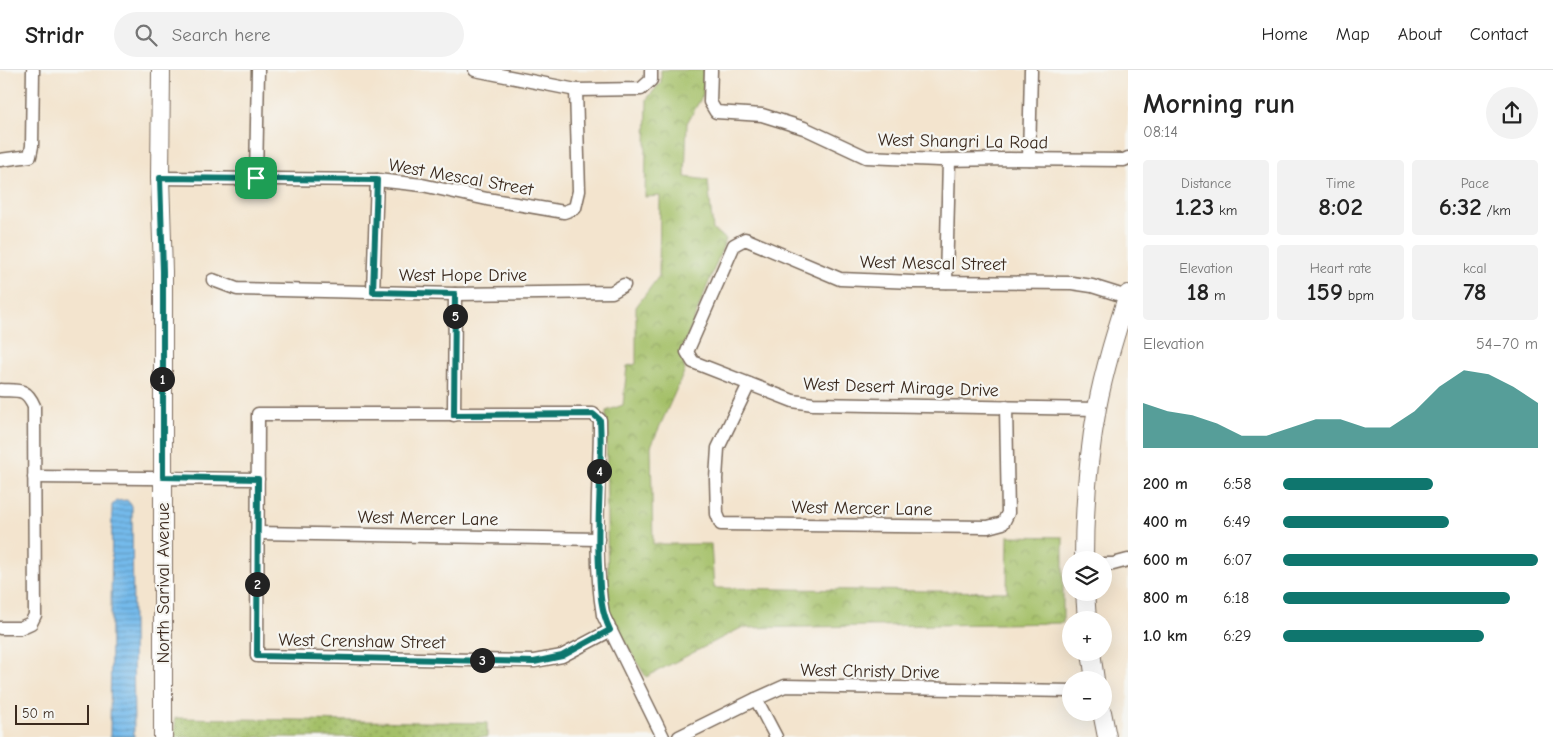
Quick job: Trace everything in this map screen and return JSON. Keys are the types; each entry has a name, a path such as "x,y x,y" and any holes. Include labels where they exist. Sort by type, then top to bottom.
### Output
{"main road":[{"name":"North Sarival Avenue","path":"161,70 163,737"},
{"path":"1084,551 1084,519 1097,409 1106,368 1128,296"},
{"path":"1104,721 1107,737"}],"street":[{"path":"0,160 30,156 32,146 33,70"},
{"path":"256,178 258,70"},
{"path":"475,70 576,90 641,89 651,75"},
{"name":"West Shangri La Road","path":"711,70 710,102 716,112 762,115 804,128 866,157 948,160 1124,160 1128,158"},
{"path":"1029,159 1031,70"},
{"name":"West Mescal Street","path":"160,178 377,180 422,185 487,199 564,212 575,208 579,190 576,90"},
{"path":"946,282 948,160"},
{"path":"373,292 377,180"},
{"name":"West Mescal Street","path":"687,352 734,245 745,239 840,279 1072,283 1092,286 1128,296"},
{"name":"West Hope Drive","path":"212,280 236,290 455,294 612,292 624,284"},
{"path":"454,415 455,294"},
{"name":"West Desert Mirage Drive","path":"687,352 693,362 793,401 813,404 1097,409"},
{"name":"West Mercer Lane","path":"749,384 718,448 716,514 720,524 988,527 1003,524 1008,513 1006,407"},
{"path":"0,390 23,391 30,396 34,406 35,615 31,623 20,628 0,628"},
{"path":"257,533 258,414 593,414 600,420 598,539 600,595 603,615 663,737"},
{"path":"34,477 258,479"},
{"name":"West Mercer Lane","path":"257,533 598,539"},
{"name":"West Crenshaw Street","path":"257,533 257,656 534,662 562,656 610,630"},
{"path":"1112,564 1128,560"},
{"name":"West Christy Drive","path":"679,737 785,686 1062,691"},
{"path":"756,699 776,737"}],"green space":[{"path":"661,70 704,70 703,95 687,123 685,177 708,180 713,230 726,239 681,352 685,370 651,446 653,544 711,544 714,588 1007,592 1008,536 1063,537 1062,623 741,628 646,677 608,615 606,411 623,405 627,366 636,364 636,307 659,276 660,196 645,197 647,99 661,82"},
{"path":"175,718 487,723 487,737 175,737"}],"water":[{"path":"127,500 132,506 134,737 110,737 112,505 116,501"}],"route":[{"path":"160,178 256,178 377,180 373,292 455,294 454,415 593,414 600,420 598,545 600,595 603,615 610,630 562,656 534,662 257,656 258,479 163,477 163,271 160,178"}]}
